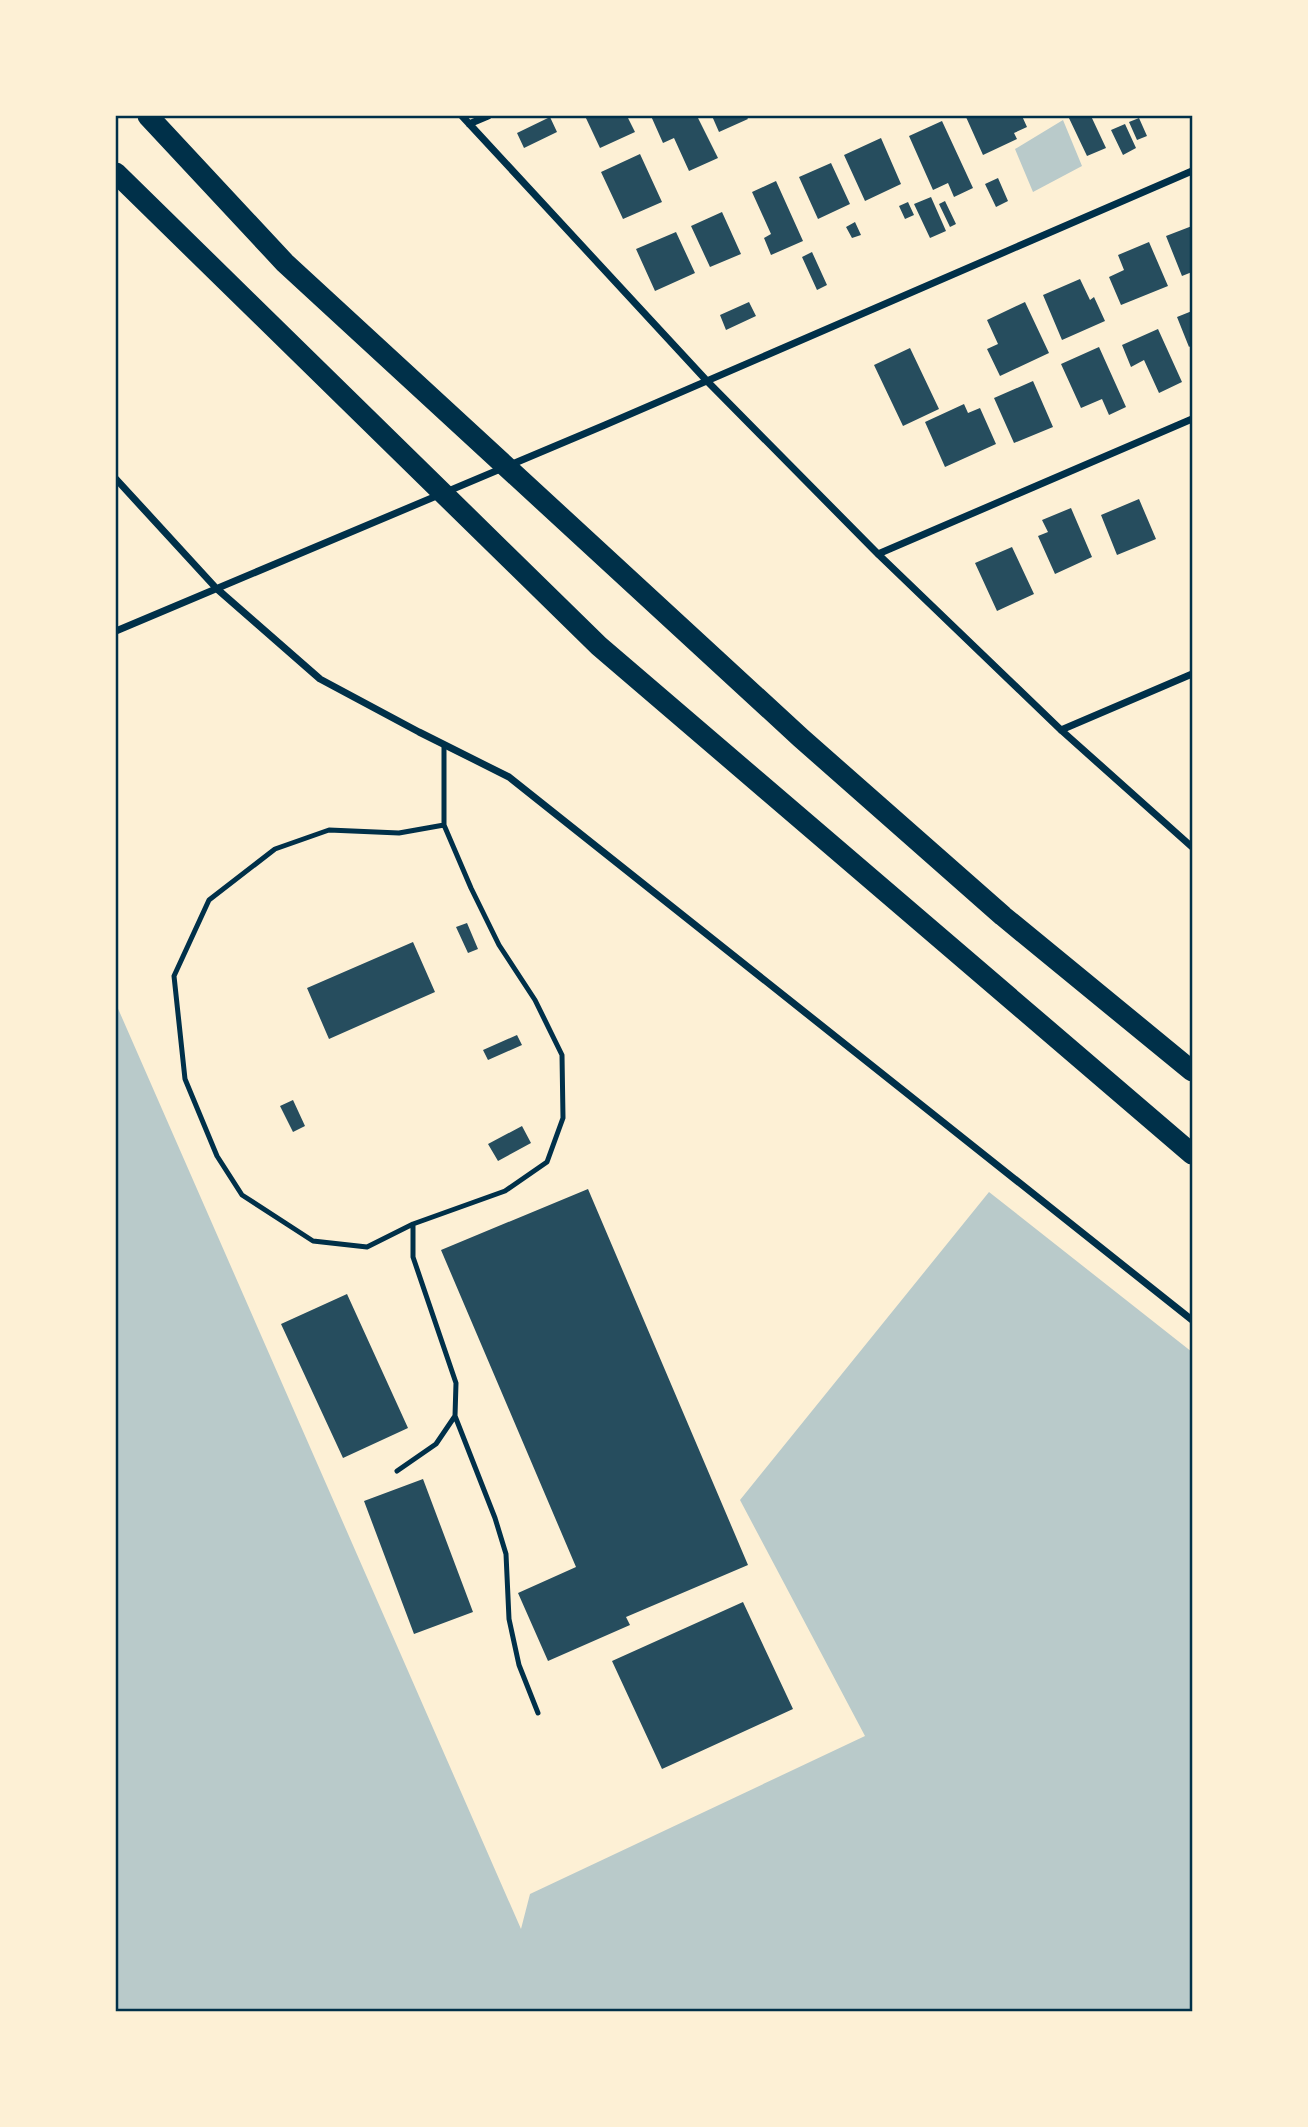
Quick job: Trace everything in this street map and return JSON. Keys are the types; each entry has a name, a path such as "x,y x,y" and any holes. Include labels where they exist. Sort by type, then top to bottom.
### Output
{"highway":[{"path":"148,116 285,263 801,738 1003,916 1192,1071"},
{"path":"116,173 599,646 1192,1154"},
{"path":"1003,916 1192,1056"}],"street":[{"path":"462,116 707,381 878,554 1062,730 1192,847"},
{"path":"469,124 488,116"},
{"path":"116,631 605,425 1192,171"},
{"path":"878,554 1192,419"},
{"path":"116,479 216,588 320,679 509,777 1192,1320"},
{"path":"1062,730 1192,674"}],"lane":[{"path":"444,744 444,825 499,945 535,1000 562,1055 563,1118 547,1162 505,1191 413,1224 367,1247 313,1241 242,1195 217,1156 185,1079 174,976 208,900 275,849 329,830 399,833 444,825"},
{"path":"413,1224 413,1256 456,1383 455,1416 495,1517 506,1554 509,1619 519,1665 538,1713"},
{"path":"397,1471 436,1444 455,1416"}],"shaded area":[{"path":"1063,120 1082,166 1033,192 1015,149"},
{"path":"116,1004 521,1929 530,1894 865,1736 740,1500 989,1192 1192,1352 1192,2011 116,2011"}],"building":[{"path":"585,116 627,116 635,132 600,148"},
{"path":"651,116 697,116 718,158 689,171 674,138 663,143"},
{"path":"712,116 746,116 748,119 719,132"},
{"path":"1022,116 1027,127 1014,133 1017,139 983,155 966,117"},
{"path":"1068,116 1091,116 1106,148 1087,156"},
{"path":"550,117 557,132 524,148 517,133"},
{"path":"1139,118 1147,136 1137,140 1129,122"},
{"path":"942,121 973,188 954,197 948,183 933,190 909,136"},
{"path":"1125,124 1136,148 1123,155 1111,130"},
{"path":"881,138 901,184 865,201 844,155"},
{"path":"640,154 662,202 623,219 601,172"},
{"path":"831,163 850,204 818,219 799,177"},
{"path":"998,178 1008,201 996,207 985,184"},
{"path":"776,181 803,241 771,255 764,238 771,234 752,192"},
{"path":"931,197 946,231 930,238 914,204"},
{"path":"945,201 956,224 950,227 939,204"},
{"path":"908,202 914,215 905,219 899,206"},
{"path":"722,212 741,254 710,267 691,226"},
{"path":"855,222 861,235 852,238 846,227"},
{"path":"1192,226 1192,272 1182,276 1166,236"},
{"path":"676,232 695,273 655,291 636,249"},
{"path":"1149,242 1168,286 1121,305 1109,277 1124,270 1118,255"},
{"path":"812,252 827,285 817,290 802,257"},
{"path":"1080,279 1090,300 1094,297 1105,321 1062,340 1043,295"},
{"path":"749,302 756,316 726,330 720,315"},
{"path":"1025,302 1049,353 1000,376 987,349 998,344 987,320"},
{"path":"1192,311 1192,345 1189,347 1177,317"},
{"path":"1158,329 1182,382 1159,393 1144,360 1131,367 1122,345"},
{"path":"1099,347 1126,407 1109,415 1102,399 1081,408 1061,364"},
{"path":"910,348 939,409 903,426 874,365"},
{"path":"1033,381 1053,427 1014,443 994,398"},
{"path":"964,404 968,413 980,408 996,444 945,467 925,422"},
{"path":"1139,499 1156,539 1117,555 1101,515"},
{"path":"1071,508 1092,557 1055,574 1038,536 1048,532 1042,520"},
{"path":"1012,547 1034,594 997,611 975,563"},
{"path":"467,923 478,949 468,953 456,927"},
{"path":"413,942 435,992 329,1039 307,988"},
{"path":"517,1035 522,1045 488,1060 483,1050"},
{"path":"293,1100 305,1126 293,1132 280,1106"},
{"path":"522,1126 531,1143 498,1161 488,1144"},
{"path":"588,1189 748,1565 626,1617 630,1625 548,1661 518,1593 576,1567 441,1250"},
{"path":"347,1294 408,1428 343,1458 281,1324"},
{"path":"423,1479 473,1612 414,1634 364,1501"},
{"path":"743,1602 793,1709 662,1769 612,1661"}]}
